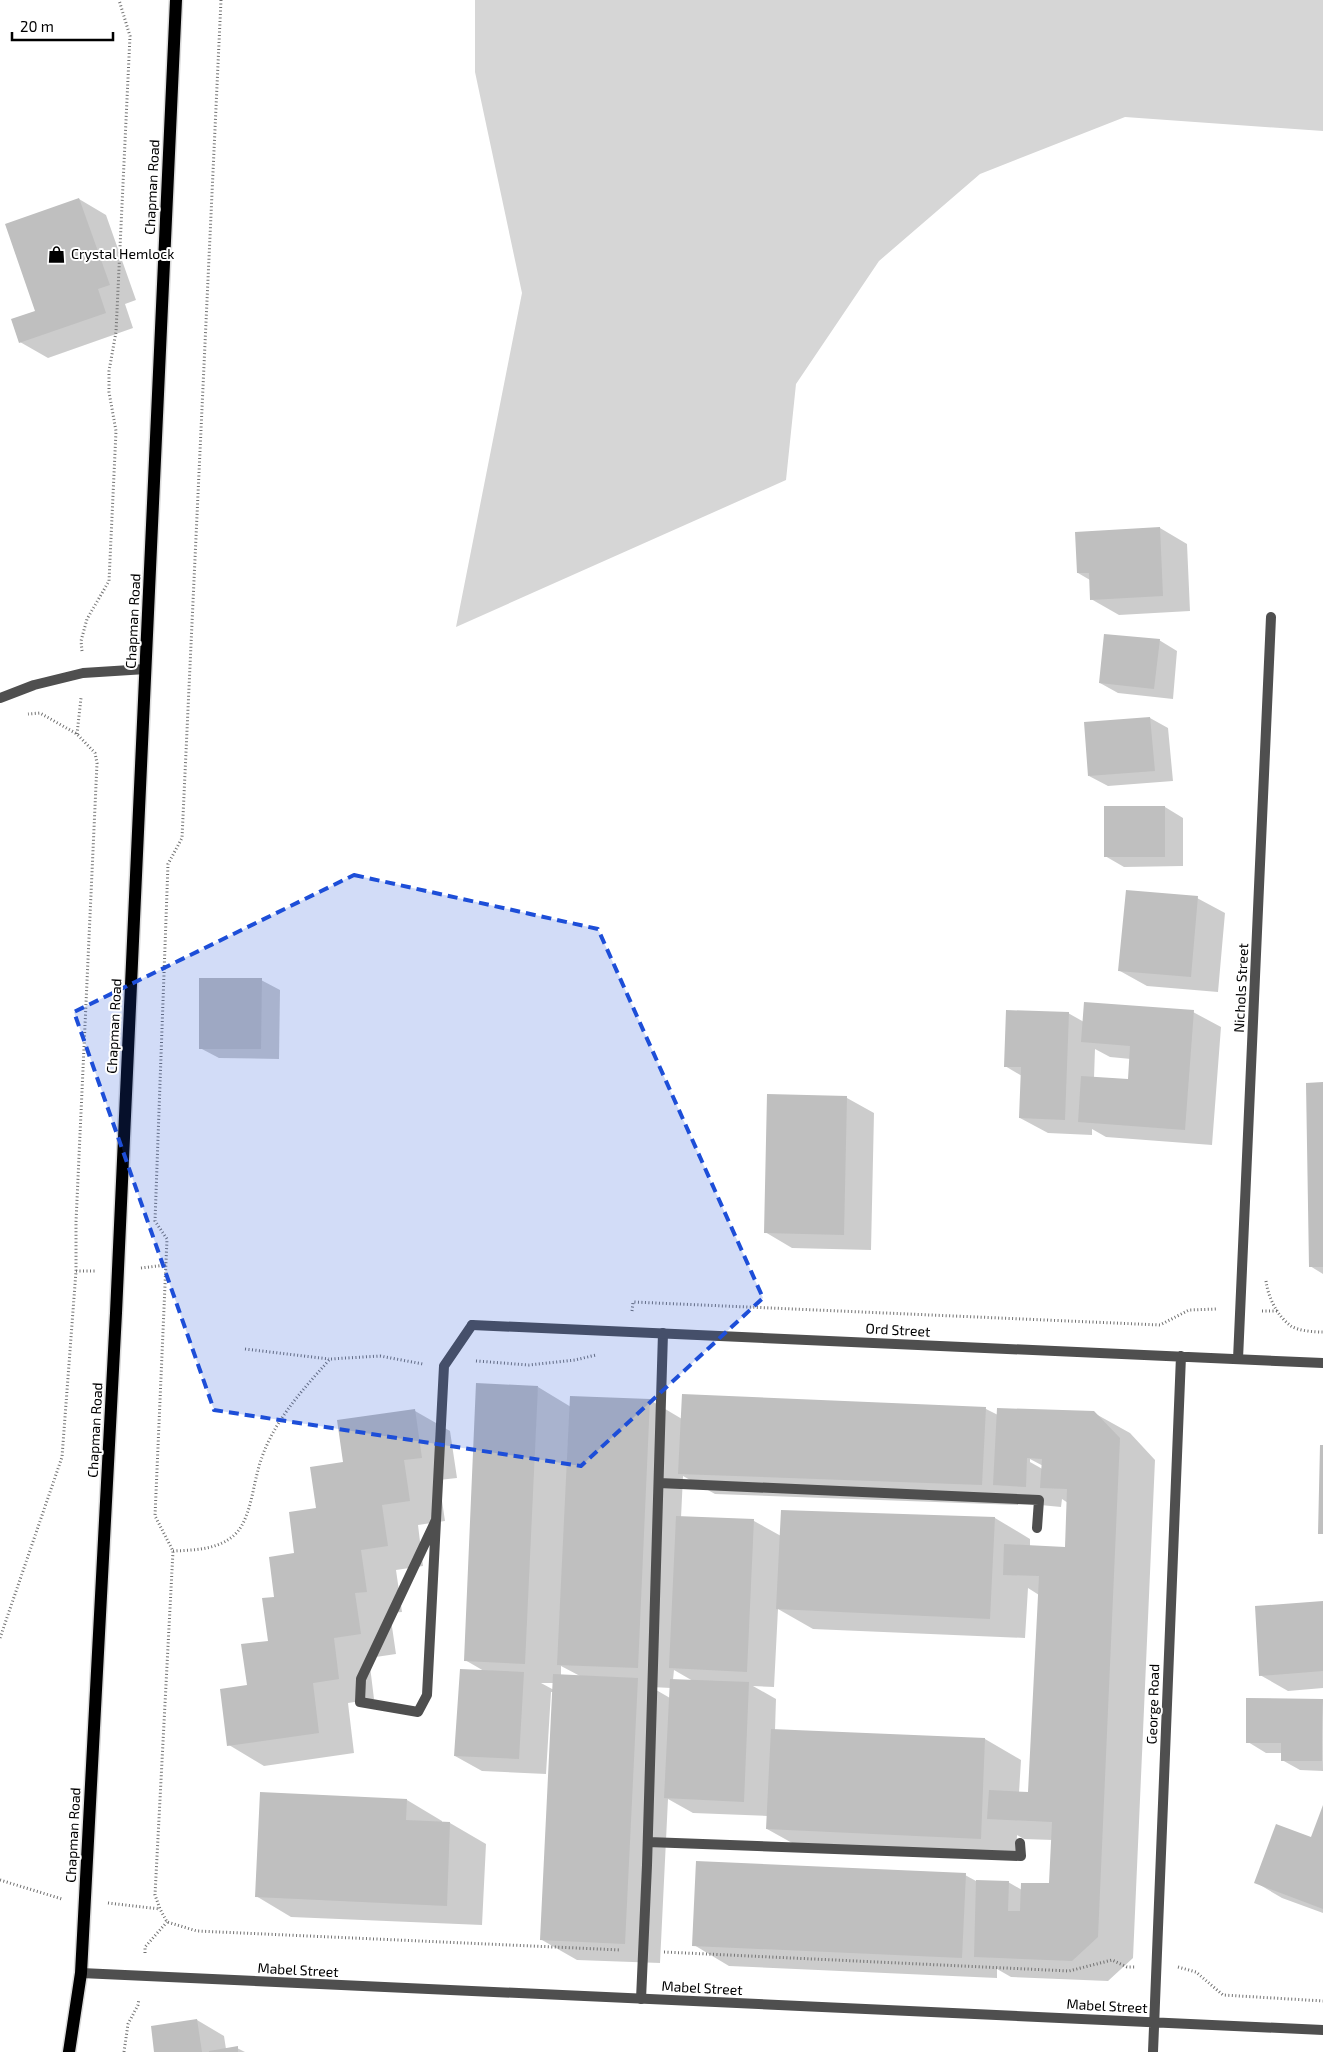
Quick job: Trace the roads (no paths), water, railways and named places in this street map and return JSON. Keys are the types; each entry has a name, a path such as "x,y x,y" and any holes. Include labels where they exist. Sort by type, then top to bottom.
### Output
{"main road":[{"name":"Chapman Road","path":"69,2052 81,1973 116,1313 176,0"}],"street":[{"name":"Nichols Street","path":"1238,1359 1271,617"},
{"path":"0,698 34,685 83,673 146,669"},
{"name":"Ord Street","path":"436,1520 444,1366 472,1325 1323,1363"},
{"path":"641,1999 660,1483 663,1333"},
{"name":"George Road","path":"1153,2052 1180,1356"},
{"path":"660,1483 1039,1500 1037,1528"},
{"path":"436,1520 427,1695 418,1712 360,1702 361,1678 436,1520"},
{"path":"648,1842 1021,1856 1020,1843"},
{"name":"Mabel Street","path":"81,1973 1323,2030"}],"place":[{"name":"Crystal Hemlock","path":"57,254"}]}
